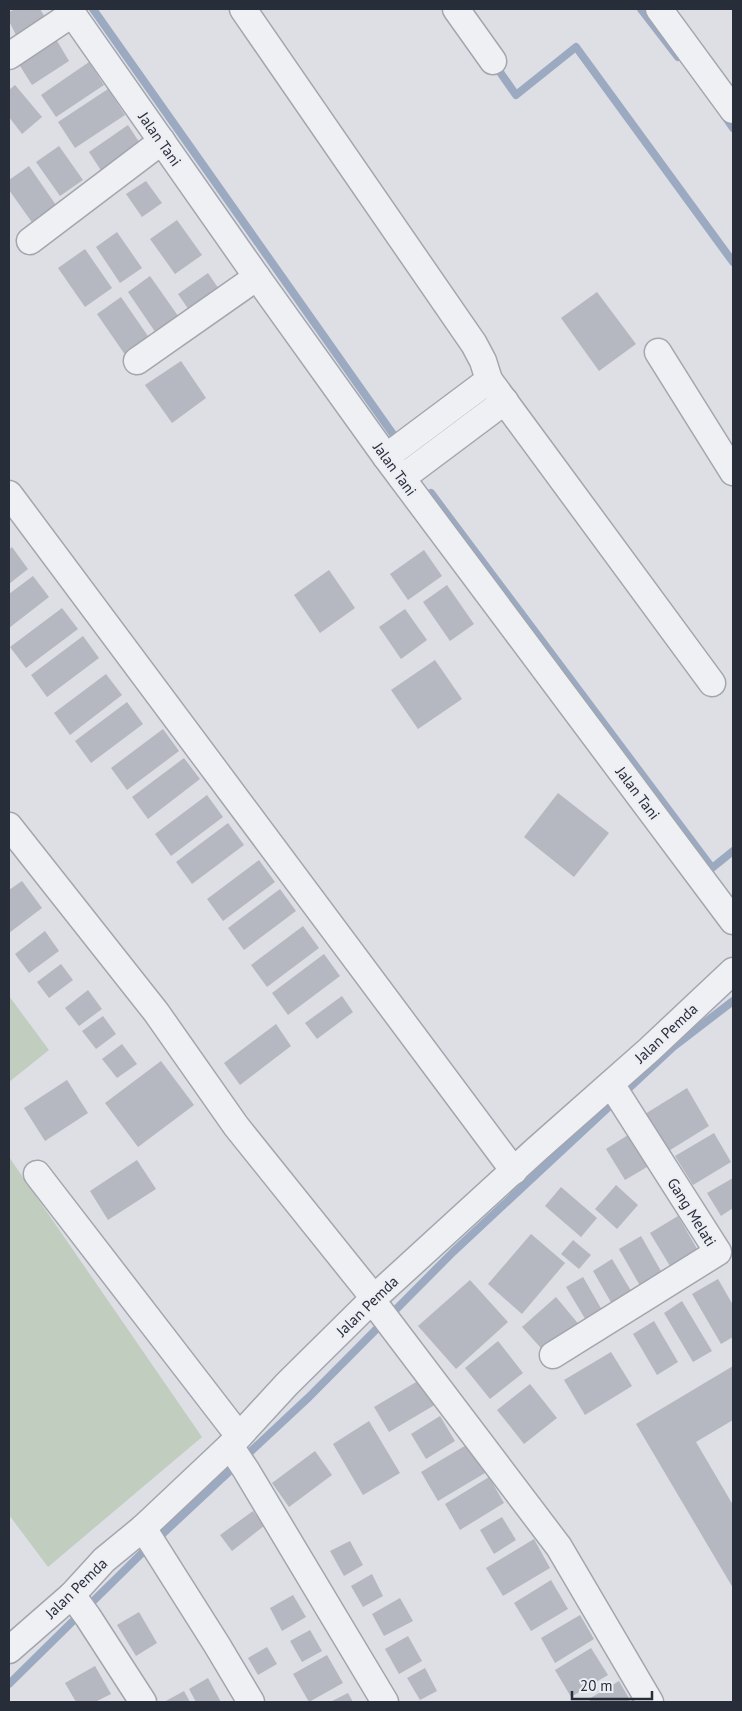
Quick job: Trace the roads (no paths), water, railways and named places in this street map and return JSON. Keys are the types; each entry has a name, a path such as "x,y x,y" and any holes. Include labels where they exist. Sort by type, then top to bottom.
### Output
{"street":[{"path":"243,9 474,344 483,360 489,380 712,683"},
{"path":"456,9 493,61"},
{"path":"659,9 733,110"},
{"path":"9,56 70,11"},
{"name":"Jalan Tani","path":"70,11 386,457 733,921"},
{"path":"30,241 162,141"},
{"path":"137,361 257,277"},
{"path":"658,352 733,472"},
{"path":"386,457 489,380"},
{"path":"402,478 505,401"},
{"path":"455,406 470,427"},
{"path":"419,432 434,454"},
{"path":"9,494 514,1171"},
{"path":"9,826 156,1012 236,1126 379,1309 559,1547 650,1702"},
{"name":"Jalan Pemda","path":"9,1650 79,1605 104,1560 150,1538 237,1451 287,1384 379,1309 514,1171 733,971"},
{"name":"Gang Melati","path":"553,1355 718,1252 611,1084"},
{"path":"37,1174 237,1451 385,1702"},
{"path":"150,1538 251,1702"},
{"path":"79,1605 144,1702"}],"waterway":[{"path":"93,9 395,437"},
{"path":"641,9 678,57"},
{"path":"495,65 516,95 576,47 733,262"},
{"path":"724,115 733,128"},
{"path":"431,493 712,868 733,851"},
{"path":"9,1684 142,1553 309,1397 453,1252 673,1047 733,1001"}]}
